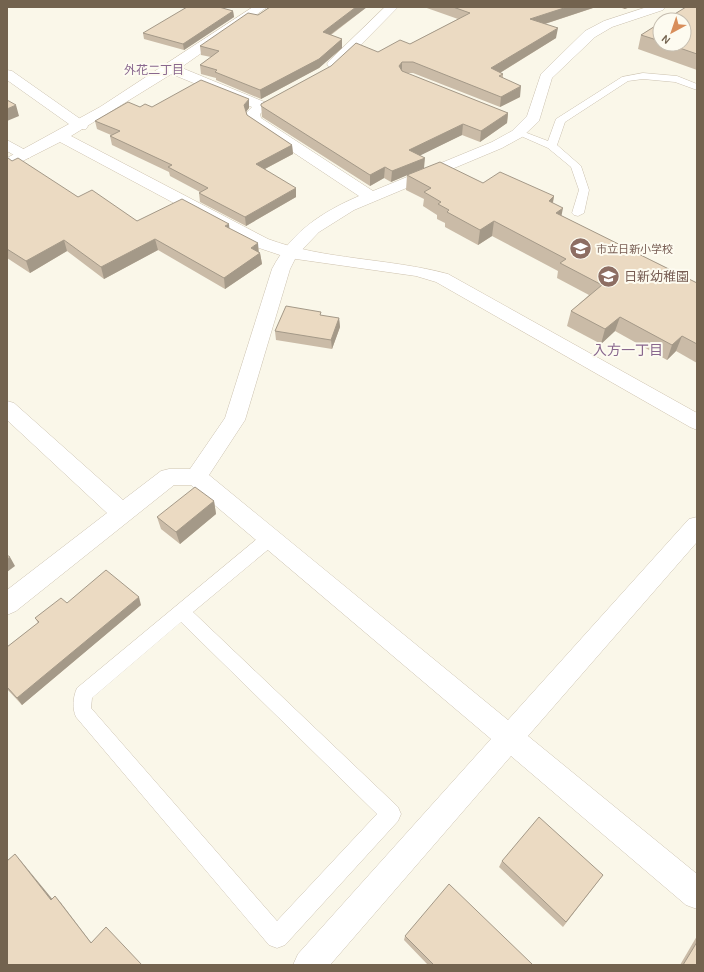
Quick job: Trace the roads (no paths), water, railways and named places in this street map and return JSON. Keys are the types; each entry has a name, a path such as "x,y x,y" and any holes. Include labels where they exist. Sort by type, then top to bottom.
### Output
{"street":[{"path":"7,164 80,126 168,70 261,7"},
{"path":"325,72 346,54 392,7"},
{"path":"196,477 235,420 281,269 289,253 313,228 348,207 497,145 523,129 534,118 546,77 590,34 608,24 659,7"},
{"path":"168,70 177,71 262,106"},
{"path":"7,74 80,126"},
{"path":"276,98 253,113 254,120 371,197"},
{"path":"513,119 523,129"},
{"path":"61,137 262,243 289,253 417,271 442,278 697,422"},
{"path":"7,145 24,155"},
{"path":"7,408 122,513"},
{"path":"7,604 169,477 196,477 697,894"},
{"path":"309,965 508,738 697,526"}],"lane":[{"path":"552,146 560,121 625,78 643,76 676,79 697,87"},
{"path":"523,129 552,146 576,166 584,190 578,213"},
{"path":"182,612 391,814 277,937 82,711 83,694 270,538"}],"place":[{"name":"市立日新小学校","path":"581,249"},
{"name":"日新幼稚園","path":"609,276"}],"district":[{"name":"外花二丁目","path":"154,70"},
{"name":"入方一丁目","path":"628,350"}]}
